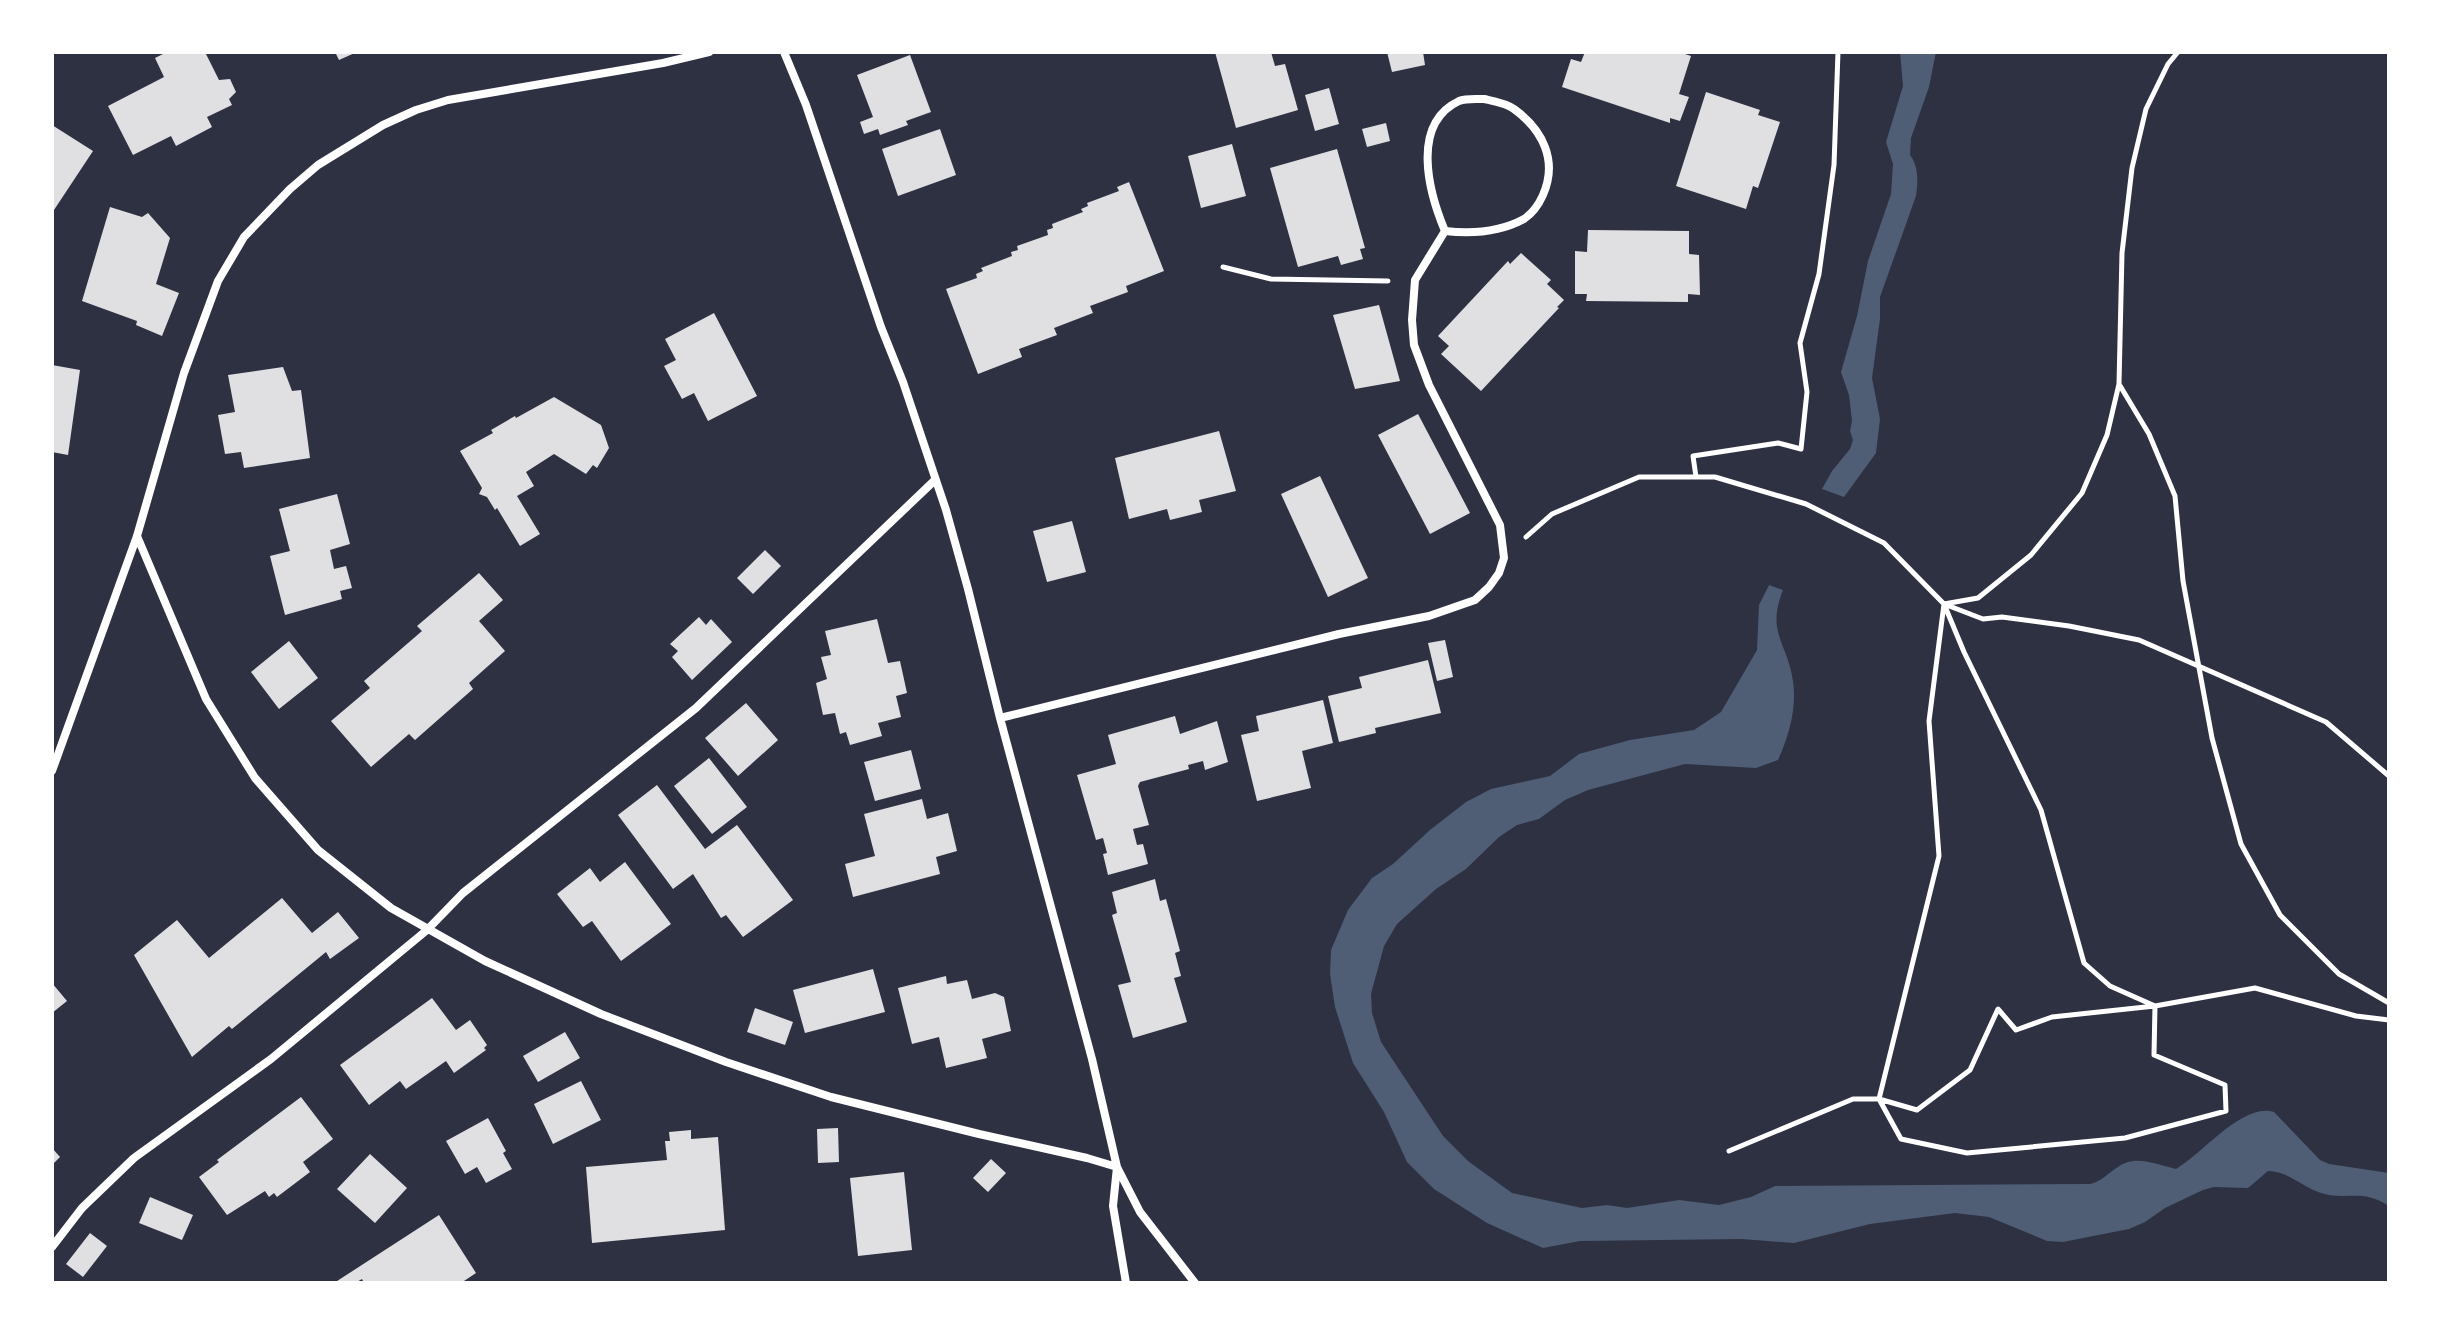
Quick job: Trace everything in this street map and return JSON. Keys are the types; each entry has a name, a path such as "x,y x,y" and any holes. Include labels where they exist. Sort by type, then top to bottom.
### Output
{"street":[{"path":"52,771 137,536 184,373 218,281 244,237 318,165 383,125 416,110 448,100 663,63 709,52"},
{"path":"784,52 806,105 881,327 903,382 968,589 1092,1059 1117,1167 1140,1212 1195,1283"},
{"path":"1484,99 1512,107 1534,129 1548,152 1551,170 1538,205 1527,218 1506,226 1484,232 1445,231 1435,208 1427,161 1433,128 1442,115 1460,100 1484,99"},
{"path":"1000,718 1339,634 1429,616 1475,600 1499,573 1504,558 1500,525 1429,385 1414,345 1415,280 1445,231"},
{"path":"52,1247 82,1208 134,1158 271,1059 427,930 463,893 696,708 935,480"},
{"path":"137,536 206,699 255,778 318,850 391,908 485,961 601,1014 726,1062 831,1097 1117,1167"},
{"path":"1117,1167 1113,1206 1126,1283"}],"path":[{"path":"1696,477 1693,456 1778,443 1801,449 1807,392 1800,343 1819,274 1834,165 1838,52"},
{"path":"1944,604 1978,598 2031,555 2082,493 2107,435 2119,384 2122,253 2132,168 2146,109 2168,64 2178,52"},
{"path":"1223,267 1271,279 1353,282 1415,280"},
{"path":"2119,384 2149,434 2175,496 2183,581 2212,738 2241,844 2280,915 2339,974 2389,1003"},
{"path":"1504,558 1552,514 1639,477 1715,477 1806,504 1884,543 1944,604 2041,810 2084,963 2110,986 2155,1006"},
{"path":"1944,604 1983,619 2002,617 2069,626 2139,640 2326,722 2389,776"},
{"path":"1944,604 1929,721 1939,856 1879,1099 1901,1139 1967,1153 2125,1138 2226,1111 2225,1085 2154,1055 2155,1006"},
{"path":"1729,1151 1853,1099 1879,1099 1917,1110 1970,1070 1998,1009 2016,1030 2052,1017 2155,1006 2255,988 2356,1016 2389,1020"}],"water":[{"path":"1900,52 1936,52 1929,87 1911,138 1910,155 1917,175 1916,196 1880,297 1872,378 1880,419 1876,453 1844,497 1822,489 1853,440 1849,395 1841,372 1868,261 1891,194 1893,164 1886,142 1903,86"},
{"path":"1769,585 1783,590 1778,605 1777,627 1794,691 1791,722 1778,760 1756,768 1685,764 1588,790 1565,800 1539,819 1517,825 1499,837 1466,869 1436,889 1397,924 1384,946 1371,994 1372,1013 1381,1042 1443,1136 1468,1161 1512,1193 1582,1208 1607,1205 1627,1208 1679,1200 1719,1205 1751,1197 1775,1186 2090,1184 2132,1161 2176,1169 2236,1122 2262,1111 2274,1112 2320,1160 2389,1173 2389,1206 2362,1196 2321,1193 2282,1174 2268,1171 2248,1188 2214,1187 2203,1190 2129,1229 2063,1242 2047,1241 1989,1217 1955,1213 1870,1224 1794,1243 1742,1239 1580,1241 1543,1248 1487,1223 1434,1189 1407,1162 1384,1112 1353,1063 1335,1007 1330,974 1331,950 1348,910 1372,878 1466,802 1491,789 1550,776 1579,754 1630,740 1694,730 1721,712 1757,650 1759,605"}],"building":[{"path":"167,52 205,52 219,80 230,79 236,92 229,99 232,105 207,117 212,127 176,146 171,136 133,155 108,106 164,77 155,58"},
{"path":"335,52 357,52 339,60"},
{"path":"1215,52 1271,52 1275,66 1285,64 1298,110 1236,128"},
{"path":"1387,52 1423,52 1425,65 1392,72"},
{"path":"1585,52 1679,52 1691,56 1679,94 1689,97 1680,121 1670,118 1670,123 1562,87 1571,59 1581,62"},
{"path":"910,55 931,112 880,135 878,129 864,134 860,122 873,117 857,75"},
{"path":"1329,88 1339,124 1315,131 1305,95"},
{"path":"1706,92 1760,110 1758,115 1780,122 1758,188 1753,186 1746,209 1676,186"},
{"path":"1386,123 1390,141 1367,147 1362,129"},
{"path":"52,125 93,151 52,213"},
{"path":"940,129 956,175 898,196 882,149"},
{"path":"1232,144 1246,196 1201,208 1188,156"},
{"path":"1337,149 1365,248 1360,249 1363,259 1341,265 1338,256 1298,267 1270,168"},
{"path":"1129,182 1164,271 1126,286 1128,292 1090,306 1093,313 1054,328 1057,335 1019,349 1022,357 978,374 946,289 977,278 976,274 983,271 981,268 1012,256 1011,252 1018,250 1017,246 1048,235 1047,230 1053,228 1052,224 1083,212 1081,209 1088,206 1087,203 1119,191 1117,187"},
{"path":"110,207 142,217 148,213 170,238 156,284 179,293 162,336 136,325 137,321 82,301"},
{"path":"1588,230 1689,231 1689,254 1699,255 1700,295 1688,294 1688,302 1586,301 1587,294 1575,294 1575,251 1587,252"},
{"path":"1521,253 1551,280 1547,284 1564,300 1481,391 1441,354 1449,346 1438,336 1508,261 1510,264"},
{"path":"1379,305 1400,381 1355,389 1333,315"},
{"path":"714,313 757,396 708,421 694,393 682,399 664,366 676,360 665,339"},
{"path":"52,365 80,370 68,455 52,452"},
{"path":"283,367 292,391 301,390 310,458 244,468 241,452 225,454 218,415 235,412 228,375"},
{"path":"554,397 601,425 609,448 597,468 593,465 586,474 554,454 526,472 534,486 517,496 540,534 520,546 497,508 495,510 487,497 479,494 482,488 460,451 493,433 491,430 515,416"},
{"path":"1418,414 1470,513 1430,534 1378,435"},
{"path":"1219,431 1236,491 1199,500 1202,512 1170,520 1167,509 1129,519 1115,458"},
{"path":"1320,476 1368,578 1328,597 1281,494"},
{"path":"337,494 350,544 330,550 334,569 346,566 352,588 340,591 342,599 285,615 270,556 290,551 279,509"},
{"path":"1072,521 1086,572 1047,582 1033,531"},
{"path":"765,550 781,566 753,594 737,578"},
{"path":"479,573 503,600 479,621 505,651 469,683 473,689 415,740 409,734 371,767 331,721 370,688 364,681 422,631 417,626"},
{"path":"699,617 706,625 711,619 732,642 692,680 672,657 678,651 670,644"},
{"path":"877,619 888,663 900,661 907,693 896,696 901,717 878,723 882,736 850,745 846,732 840,734 835,713 823,715 816,683 827,679 821,657 831,655 825,631"},
{"path":"1445,640 1453,677 1437,681 1428,643"},
{"path":"289,641 318,678 279,709 251,672"},
{"path":"1428,660 1441,713 1375,728 1376,733 1339,742 1328,696 1362,688 1359,677"},
{"path":"1323,700 1333,743 1302,751 1311,788 1257,801 1241,735 1259,731 1256,716"},
{"path":"746,703 778,740 738,776 705,738"},
{"path":"1175,716 1180,734 1217,721 1228,762 1205,770 1203,761 1188,765 1189,769 1140,782 1138,786 1149,825 1133,829 1137,845 1143,844 1148,864 1108,875 1103,838 1096,840 1077,775 1116,764 1108,735"},
{"path":"911,750 921,789 875,801 864,762"},
{"path":"709,758 747,807 712,834 674,786"},
{"path":"657,785 705,849 737,825 793,900 743,937 726,915 721,918 693,874 673,889 618,815"},
{"path":"922,799 927,819 948,813 957,851 936,857 940,874 853,897 845,864 875,856 864,814"},
{"path":"625,862 671,924 621,961 592,921 583,927 557,894 590,868 600,882"},
{"path":"1155,879 1160,901 1166,899 1180,951 1175,953 1181,976 1174,978 1187,1022 1133,1038 1118,985 1131,982 1112,915 1117,913 1112,892"},
{"path":"282,898 312,933 338,912 359,938 330,959 326,952 232,1029 229,1026 192,1057 134,955 177,920 209,958"},
{"path":"873,969 885,1012 805,1033 793,990"},
{"path":"946,976 947,984 967,980 972,999 995,993 1004,997 1011,1031 982,1039 987,1058 946,1068 939,1037 912,1044 898,988"},
{"path":"52,983 67,1001 52,1013"},
{"path":"432,998 456,1030 470,1020 487,1045 486,1050 454,1073 446,1061 406,1089 400,1081 369,1105 340,1065"},
{"path":"755,1008 793,1022 785,1045 747,1032"},
{"path":"565,1032 580,1058 538,1082 523,1056"},
{"path":"581,1081 601,1120 553,1144 534,1104"},
{"path":"301,1097 333,1139 303,1162 310,1172 277,1197 274,1193 269,1197 265,1191 227,1215 199,1177"},
{"path":"488,1118 512,1169 486,1183 477,1167 465,1174 446,1141"},
{"path":"838,1128 839,1162 818,1163 817,1129"},
{"path":"691,1130 691,1139 718,1137 725,1230 592,1243 586,1167 667,1160 665,1141 670,1141 669,1132"},
{"path":"52,1148 60,1157 52,1165"},
{"path":"370,1154 407,1188 375,1223 337,1189"},
{"path":"991,1159 1006,1173 988,1192 973,1178"},
{"path":"904,1172 912,1250 858,1256 850,1178"},
{"path":"150,1197 193,1215 182,1240 139,1223"},
{"path":"439,1215 476,1273 461,1283 364,1283 362,1279 355,1283 334,1283"},
{"path":"90,1233 107,1246 83,1277 66,1264"}]}
